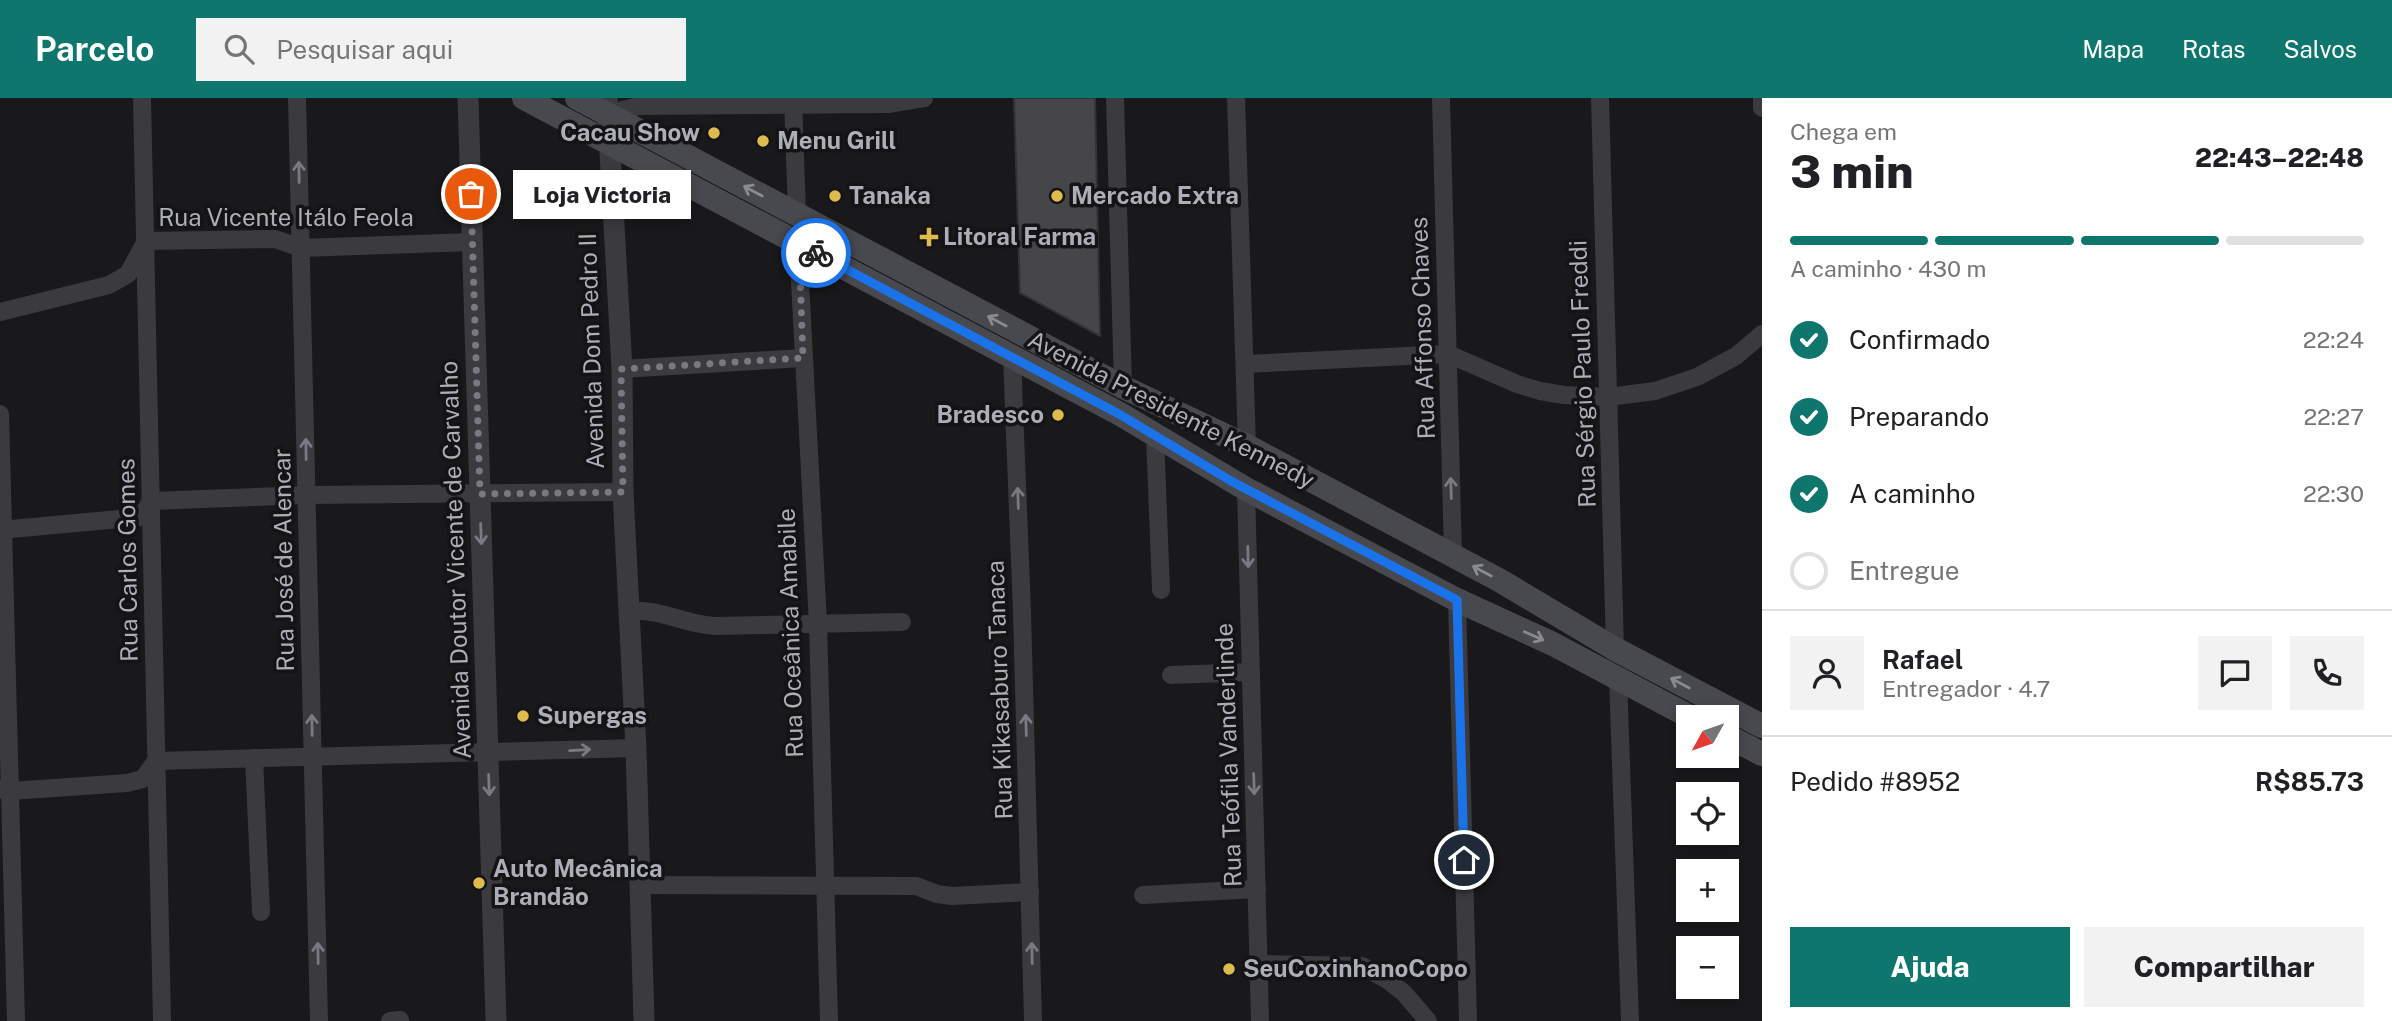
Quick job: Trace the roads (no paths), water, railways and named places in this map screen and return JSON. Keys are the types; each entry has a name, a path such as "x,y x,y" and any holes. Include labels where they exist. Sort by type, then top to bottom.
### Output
{"main road":[{"name":"Avenida Presidente Kennedy","path":"524,98 1012,357 1155,435 1246,489 1457,600 1553,644 1676,709"},
{"name":"Avenida Presidente Kennedy","path":"577,98 607,106 797,215 1123,387 1247,446 1499,580 1615,649 1762,726"},
{"path":"1246,489 1254,478 1260,475 1334,505 1349,501"},
{"path":"1325,530 1369,541 1430,568 1443,564 1453,556"},
{"path":"1740,743 1762,754"}],"street":[{"name":"Rua Carlos Gomes","path":"142,98 162,1021"},
{"name":"Rua José de Alencar","path":"298,98 319,1021"},
{"name":"Avenida Doutor Vicente de Carvalho","path":"468,98 496,1021"},
{"path":"607,106 793,102 888,104 924,98"},
{"path":"1115,98 1123,387"},
{"path":"1236,98 1247,446"},
{"name":"Rua Affonso Chaves","path":"1441,98 1453,556"},
{"name":"Rua Sérgio Paulo Freddi","path":"1600,98 1615,649"},
{"path":"1762,98 1762,107"},
{"path":"793,102 797,215"},
{"name":"Avenida Dom Pedro II","path":"607,106 621,369 623,492 636,748 645,1021"},
{"name":"Rua Vicente Itálo Feola","path":"0,312 109,285 128,274 146,241 275,239 301,248 472,242"},
{"name":"Rua Oceânica Amabile","path":"799,243 818,624 823,887 829,1021"},
{"path":"1246,365 1448,354 1540,391 1608,397 1656,391 1698,377 1736,356 1762,334"},
{"name":"Rua Kikasaburo Tanaca","path":"1012,357 1033,1021"},
{"path":"621,369 803,358"},
{"path":"0,414 5,790 16,1021"},
{"path":"1155,435 1161,590"},
{"name":"Rua Teófila Vanderlinde","path":"1246,489 1260,1021"},
{"path":"2,530 141,517 151,501 307,495 623,492"},
{"path":"1457,600 1468,1021"},
{"path":"630,611 650,610 695,625 902,622"},
{"path":"1171,675 1251,672"},
{"path":"1618,678 1630,1021"},
{"path":"5,790 127,783 143,779 156,761 636,748"},
{"path":"254,758 261,912"},
{"path":"640,885 916,886 937,894 952,895 1030,892"},
{"path":"1143,895 1257,889"},
{"path":"1259,964 1362,966 1404,993 1428,1021"},
{"path":"390,1021 400,1020"}],"place":[{"name":"Cacau Show","path":"714,133"},
{"name":"Menu Grill","path":"763,141"},
{"name":"Loja Victoria","path":"471,194"},
{"name":"Tanaka","path":"835,196"},
{"name":"Mercado Extra","path":"1057,196"},
{"name":"Litoral Farma","path":"929,237"},
{"name":"Bradesco","path":"1058,415"},
{"name":"Supergas","path":"523,716"},
{"name":"Auto Mecânica Brandão","path":"479,883"},
{"name":"SeuCoxinhanoCopo","path":"1229,969"}]}
